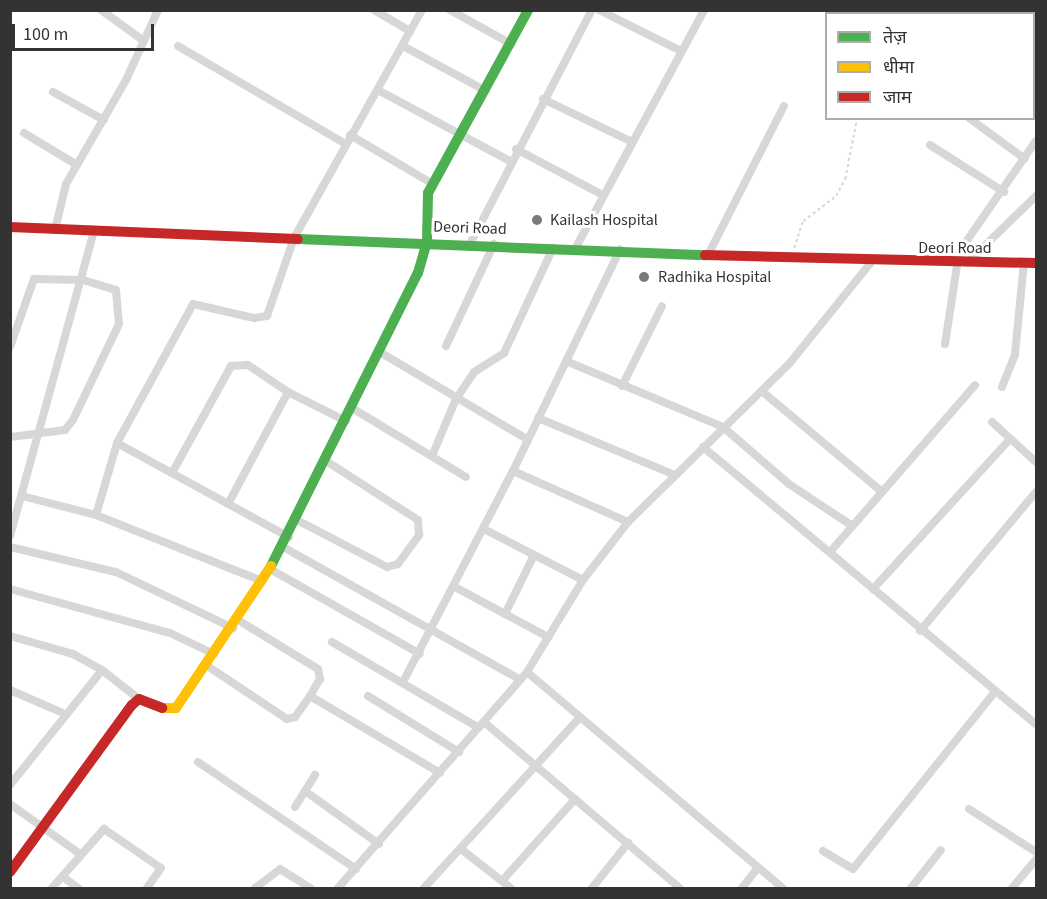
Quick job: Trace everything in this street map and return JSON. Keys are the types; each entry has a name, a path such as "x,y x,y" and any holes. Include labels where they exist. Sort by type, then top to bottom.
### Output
{"street":[{"path":"101,10 144,41"},
{"path":"54,230 62,196 77,165 104,120 158,10"},
{"path":"374,10 410,31"},
{"path":"96,515 117,443 193,304 254,318 267,316 294,238 422,10"},
{"path":"450,10 511,44"},
{"path":"10,636 74,654 102,670 139,699 171,710 235,624 289,537 418,273 427,241 425,212 433,184 486,91 528,10"},
{"path":"471,242 516,149 592,10"},
{"path":"599,10 681,51"},
{"path":"575,249 601,194 704,10"},
{"path":"178,46 346,144"},
{"path":"403,46 486,91"},
{"path":"378,90 510,162"},
{"path":"53,92 104,120"},
{"path":"543,99 630,141"},
{"path":"709,253 784,106"},
{"path":"972,120 1025,159"},
{"path":"24,133 77,165"},
{"path":"350,135 433,184"},
{"path":"945,344 955,264 1036,141"},
{"path":"930,145 1004,192"},
{"path":"516,149 601,194"},
{"path":"967,262 1036,196"},
{"name":"Deori Road","path":"10,227 471,242 553,248 955,264 967,262 1036,263"},
{"path":"10,536 83,280 94,231"},
{"path":"446,346 494,244"},
{"path":"432,456 456,399 478,368 504,353 553,248"},
{"path":"403,682 433,633 620,250"},
{"path":"338,888 379,844 527,672 583,580 627,522 702,447 762,392 872,261"},
{"path":"1002,387 1017,343 1024,263"},
{"path":"10,347 34,279 83,280 113,287 120,324 73,420 65,430 39,436 10,437"},
{"path":"622,386 662,306"},
{"path":"10,319 20,323"},
{"path":"378,351 527,439"},
{"path":"566,361 723,427 789,484 851,525"},
{"path":"172,473 231,366 248,365 288,392 346,421"},
{"path":"830,552 851,525 975,385"},
{"path":"228,504 288,392"},
{"path":"762,392 882,492"},
{"path":"352,408 466,477"},
{"path":"538,418 675,475"},
{"path":"992,422 1036,462"},
{"path":"873,589 1010,438"},
{"path":"117,443 289,537"},
{"path":"702,447 830,552 920,631 1036,724"},
{"path":"297,520 387,567 398,564 419,536 418,520 326,461"},
{"path":"513,471 627,522"},
{"path":"920,631 1036,492"},
{"path":"22,496 96,515 262,581"},
{"path":"484,529 583,580"},
{"path":"10,546 116,572 235,624 318,669 321,679 295,717 287,719 206,665"},
{"path":"283,547 433,633 519,679"},
{"path":"505,614 534,555"},
{"path":"270,569 420,654"},
{"path":"455,587 548,637"},
{"path":"10,589 170,633 214,654"},
{"path":"332,642 481,725 628,843 674,886"},
{"path":"10,785 63,713 102,670"},
{"path":"527,672 757,869 783,888"},
{"path":"10,690 63,713"},
{"path":"822,851 853,869 995,692"},
{"path":"310,696 440,773"},
{"path":"368,696 459,752"},
{"path":"10,872 139,699"},
{"path":"424,888 535,769 580,717"},
{"path":"198,762 356,868"},
{"path":"295,807 315,774"},
{"path":"305,791 379,844"},
{"path":"502,881 575,799"},
{"path":"10,804 80,854"},
{"path":"969,809 1036,852"},
{"path":"52,888 80,854 106,830 161,868 147,888"},
{"path":"592,888 628,843"},
{"path":"461,849 511,888"},
{"path":"911,888 941,850"},
{"path":"1012,888 1036,859"},
{"path":"255,888 280,869 311,888"},
{"path":"742,888 757,869"},
{"path":"63,877 78,888"}],"path":[{"path":"792,258 803,221 836,196 845,179 857,120"}],"traffic: fast":[{"path":"271,566 418,273 427,241 428,193 528,10"},
{"path":"298,239 705,255"}],"traffic: slow":[{"path":"162,708 176,708 271,566"}],"traffic: jam":[{"path":"10,227 298,239"},
{"path":"705,255 1036,263"},
{"path":"10,872 132,705 139,699 162,708"}],"place":[{"name":"Kailash Hospital","path":"537,220"},
{"name":"Radhika Hospital","path":"644,277"}]}
